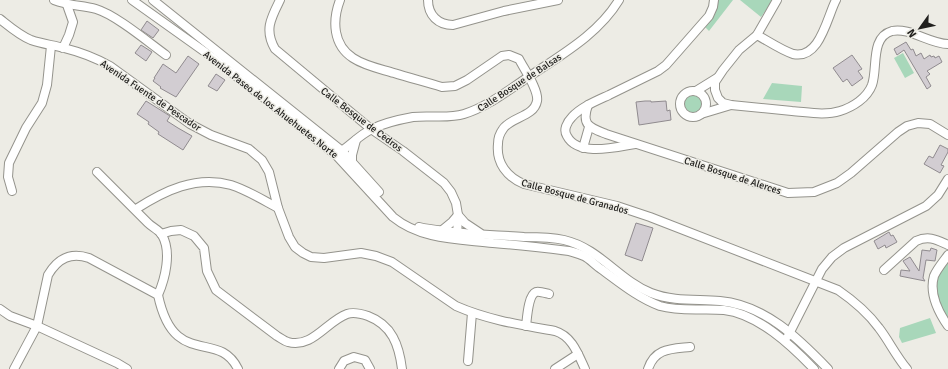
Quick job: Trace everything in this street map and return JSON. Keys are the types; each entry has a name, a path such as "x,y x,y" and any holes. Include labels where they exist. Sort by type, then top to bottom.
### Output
{"street":[{"path":"54,0 67,5 97,9 166,55"},
{"name":"Avenida Paseo de los Ahuehuetes Norte","path":"132,0 212,57 352,162 395,211 413,225 442,231 457,236 482,235 548,238 574,243 588,249 633,282 650,292 677,300 721,301 744,305 765,315 790,332 828,369"},
{"name":"Avenida Paseo de los Ahuehuetes Norte","path":"153,0 339,153 393,217 403,224 422,233 457,236 569,251 584,257 629,289 654,303 676,309 725,310 740,314 759,322 785,342 814,369"},
{"name":"Calle Bosque de Cedros","path":"280,0 270,25 270,36 275,49 371,129 403,150 444,183 454,197 458,215 457,236"},
{"name":"Calle Bosque de Granados","path":"340,0 336,10 334,22 337,36 344,49 353,58 366,64 442,87 455,86 467,80 499,57 509,55 519,59 536,92 537,98 536,104 529,113 503,128 498,140 498,152 501,164 506,172 514,179 524,184 610,204 650,217 838,290 852,299 867,313 908,369"},
{"path":"428,0 429,9 433,17 440,23 448,25 453,25 504,11 558,0"},
{"name":"Calle Bosque de Balsas","path":"339,153 371,129 412,117 450,117 474,111 502,95 583,39 600,23 619,0"},
{"path":"588,105 585,113 585,121 589,127 583,148 571,143 566,134 566,126 572,117 588,105 658,71 666,65 709,16 714,0"},
{"path":"696,91 717,78 739,50 757,35 777,0"},
{"path":"757,35 792,53 806,53 818,42 836,0"},
{"path":"63,48 70,35 73,22 67,5"},
{"name":"Avenida Fuente de Pescador","path":"0,19 21,35 31,40 97,59 110,66 190,124 211,135 249,149 262,160 269,172 278,208 289,237 295,247 303,253 311,257 324,258 361,253 376,256 392,262 456,306 472,313 489,318 554,331 561,334 572,344 585,369"},
{"path":"717,78 715,86 716,94 720,100 731,105 820,113 840,111 857,103 870,90 874,78 879,44 882,38 888,33 900,31 910,33 935,43 948,44"},
{"path":"12,191 8,177 10,163 26,128 42,103 47,85 51,46"},
{"path":"701,114 705,110 705,98 696,91 690,91 684,94 681,98 681,110 690,117 696,117 701,114 731,105"},
{"path":"705,98 716,94"},
{"name":"Calle Bosque de Alerces","path":"589,127 606,134 788,193 822,190 841,181 907,126 918,123 930,124 948,135"},
{"path":"603,150 606,134"},
{"path":"352,162 352,155 356,140"},
{"name":"Calle Bosque de Alerces","path":"583,148 603,150 638,144"},
{"path":"98,172 136,209 148,223 161,234 165,248 166,261 164,279 158,295 164,318 172,330 178,337 187,342 219,350 232,360 238,369"},
{"path":"785,342 815,280 832,258 844,248 926,206 938,195 948,179"},
{"path":"136,209 151,199 171,189 189,183 212,182 230,185 251,193 278,208"},
{"path":"442,231 458,215 482,235"},
{"path":"161,234 171,230 181,230 194,236 204,248 207,271 216,290 277,336 288,342 300,343 312,338 324,330 337,318 349,313 362,314 375,319 387,328 395,338 400,353 402,369"},
{"path":"884,270 916,241 921,239 933,238 948,245"},
{"path":"14,369 37,326 48,275 60,260 70,256 81,255 158,295"},
{"path":"948,255 934,276 933,284 937,306 948,326"},
{"path":"526,326 532,294 538,292 549,294"},
{"path":"0,309 10,316 37,326 127,369"},
{"path":"468,361 472,313"},
{"path":"648,369 653,358 659,353 667,350 690,347"},
{"path":"555,369 578,354"},
{"path":"339,369 344,361 354,357 365,360 370,369"},
{"path":"110,369 117,363"}],"green space":[{"path":"718,0 733,0 709,31 705,27 715,14"},
{"path":"740,0 773,0 761,17"},
{"path":"903,53 914,73 905,78 894,58"},
{"path":"772,83 802,86 801,102 763,99"},
{"path":"693,93 701,96 704,104 701,112 693,115 685,112 682,104 685,96"},
{"path":"948,260 948,322 940,305 936,290 942,268"},
{"path":"930,318 936,333 902,343 899,337 900,328"}],"building":[{"path":"147,21 159,30 153,38 141,30"},
{"path":"906,42 911,50 913,49 916,56 921,53 924,59 930,55 931,57 934,56 935,58 939,56 942,62 927,71 930,74 926,77 931,86 927,89 904,50 897,55 894,49"},
{"path":"141,45 152,52 146,61 135,53"},
{"path":"852,55 862,69 858,71 863,78 852,86 847,79 843,82 833,68"},
{"path":"188,56 199,64 176,97 160,88 161,87 153,81 163,64 176,73"},
{"path":"216,74 225,80 217,91 208,86"},
{"path":"146,101 170,116 167,121 192,136 183,150 158,134 159,132 148,124 149,122 137,114"},
{"path":"666,101 667,111 670,110 671,120 639,125 636,102"},
{"path":"940,145 948,149 948,152 941,165 944,166 940,173 924,164 929,156 933,158"},
{"path":"636,223 653,228 642,261 625,255"},
{"path":"889,232 891,236 893,235 897,242 886,248 885,245 878,249 874,241"},
{"path":"931,248 937,250 935,261 926,260 923,278 925,281 900,276 901,270 910,271 903,261 910,257 919,271 922,250 930,251"}]}
